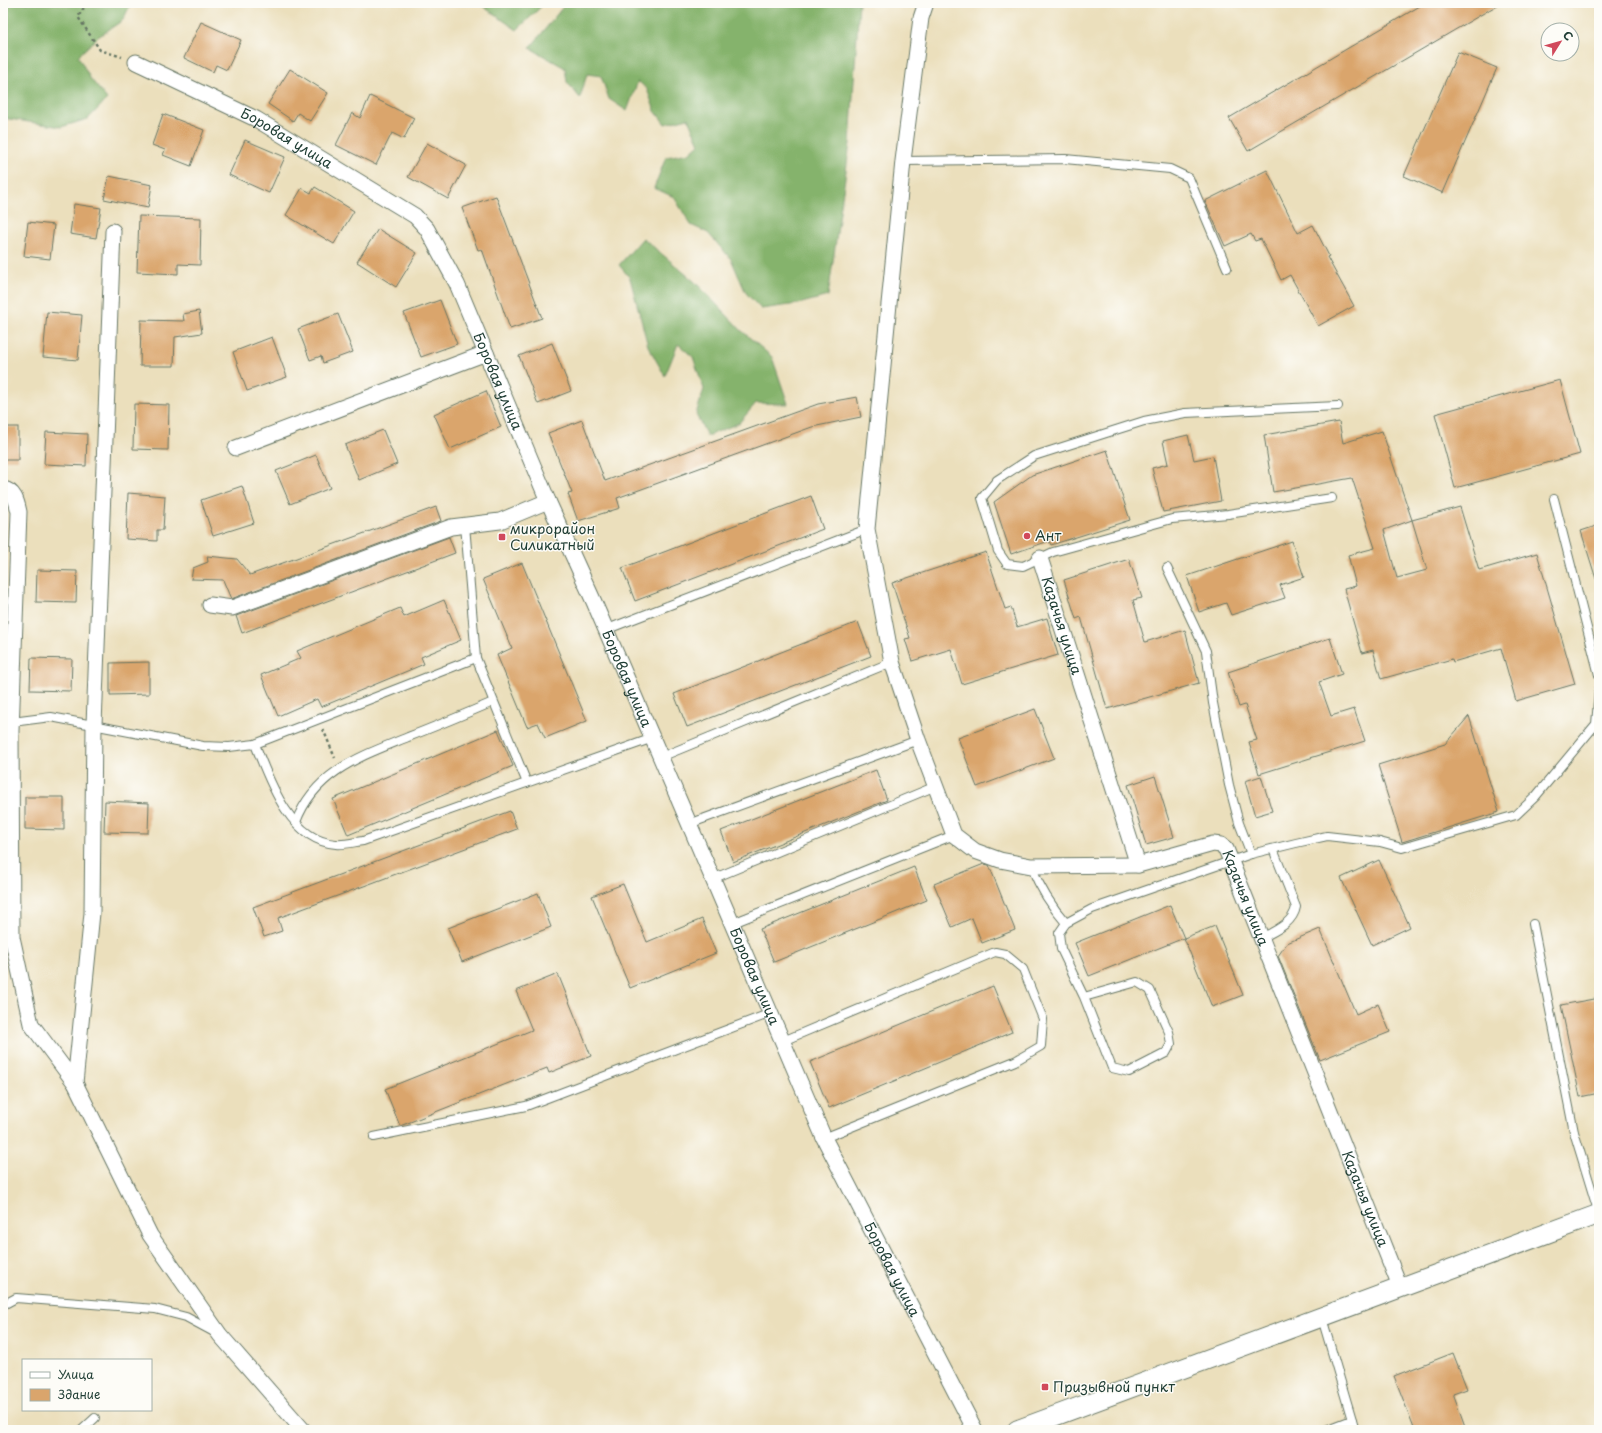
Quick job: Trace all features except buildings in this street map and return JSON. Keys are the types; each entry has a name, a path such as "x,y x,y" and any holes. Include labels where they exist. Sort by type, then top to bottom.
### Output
{"street":[{"path":"926,3 921,18 903,162 866,529 892,662 918,740 954,835 975,851 1000,860 1031,866 1138,864"},
{"name":"Боровая улица","path":"136,62 256,119 415,216 427,229 457,284 548,501 653,738 824,1138 975,1430"},
{"path":"75,1083 92,913 94,725 113,231"},
{"path":"236,448 486,353"},
{"path":"3,489 6,489 17,499 19,512 9,728 12,937 31,1024 75,1083 150,1236 220,1335 303,1430"},
{"path":"210,605 232,608 451,527 500,521 548,501"},
{"name":"Казачья улица","path":"1040,558 1138,864 1213,844 1221,845 1226,849 1260,939 1400,1287"},
{"path":"1017,1430 1599,1214"}],"lane":[{"path":"903,162 1064,159 1170,169 1189,178 1227,268"},
{"path":"1332,498 1228,514 1172,519 1053,552 1023,566 1008,564 998,551 982,498 997,480 1034,456 1144,421 1185,413 1338,406"},
{"path":"1554,499 1599,675"},
{"path":"465,525 476,658 493,702 528,783"},
{"path":"605,630 866,529"},
{"path":"1167,568 1206,651 1213,703 1229,785 1239,823 1251,854"},
{"path":"9,728 30,718 50,718 203,746 229,747 255,744 476,658"},
{"path":"661,757 892,662"},
{"path":"1084,997 1137,982 1150,990 1169,1032 1171,1044 1166,1053 1129,1072 1112,1068 1084,997 1061,949 1059,933 1066,923 1092,910 1251,854 1327,836 1380,842 1402,848 1516,815 1536,796 1596,724 1599,690"},
{"path":"296,822 305,802 313,792 340,768 362,756 493,702"},
{"path":"255,744 274,791 296,822 306,832 320,840 335,844 363,842 653,738"},
{"path":"689,824 918,740"},
{"path":"712,878 936,786"},
{"path":"733,923 954,835"},
{"path":"1260,939 1288,923 1294,916 1296,907 1273,849"},
{"path":"1031,866 1039,886 1051,906 1066,923"},
{"path":"1533,924 1574,1132 1599,1214"},
{"path":"783,1041 995,952 1005,954 1023,970 1043,1018 1041,1046 1015,1061 824,1138"},
{"path":"374,1137 526,1106 771,1013"},
{"path":"3,1305 16,1298 155,1309 186,1317 220,1335"},
{"path":"1322,1318 1355,1430"},
{"path":"82,1430 95,1418"},
{"path":"1326,1430 1352,1420"}],"path":[{"path":"87,3 78,17 100,50 136,62"},
{"path":"319,719 340,768"}],"green space":[{"path":"3,3 131,3 123,20 98,37 78,56 90,78 107,99 88,119 61,127 3,118"},
{"path":"478,3 545,3 517,30"},
{"path":"566,3 859,3 850,143 828,296 798,304 761,309 746,293 731,259 708,233 691,225 674,197 654,188 666,157 689,153 699,144 688,118 665,124 655,111 647,89 638,81 627,111 609,99 601,76 587,74 580,98 567,82 565,68 530,48"},
{"path":"643,238 695,282 742,331 772,357 788,404 756,403 739,423 707,436 696,414 704,389 693,357 678,344 665,376 648,346 630,278 619,265"}],"place":[{"name":"Ант","path":"1027,536"},
{"name":"микрорайон Силикатный","path":"502,537"},
{"name":"Призывной пункт","path":"1045,1387"}]}
